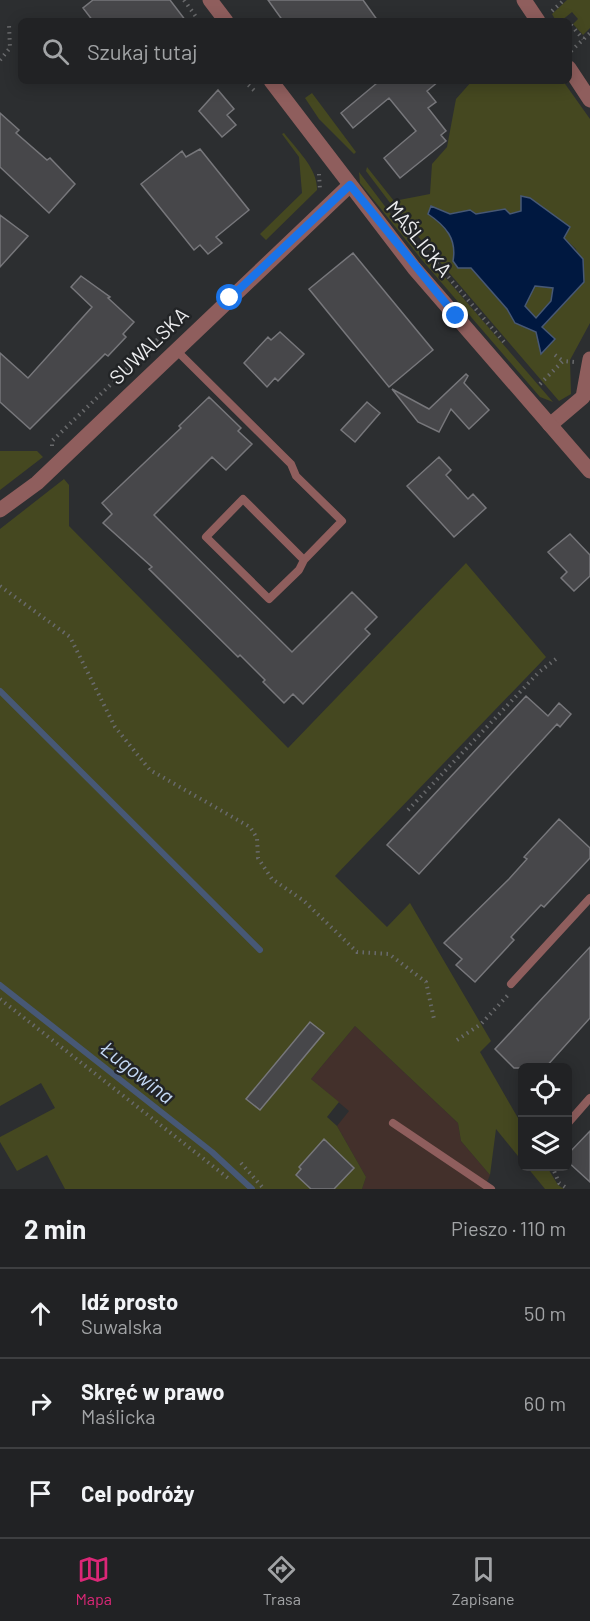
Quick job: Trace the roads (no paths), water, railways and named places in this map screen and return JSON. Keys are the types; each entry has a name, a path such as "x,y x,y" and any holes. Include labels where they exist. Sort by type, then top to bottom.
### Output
{"street":[{"path":"210,0 224,18"},
{"path":"524,0 543,18"},
{"path":"572,73 590,100"},
{"name":"MAŚLICKA","path":"273,84 414,268 590,471"},
{"name":"SUWALSKA","path":"0,510 37,483 350,185"},
{"path":"550,425 583,397 590,360"}],"lane":[{"path":"176,350 291,465 296,476 342,521 304,560 299,570 269,599 206,537 243,499 304,560"},
{"path":"511,984 590,898"},
{"path":"572,1118 590,1098"},
{"path":"393,1123 491,1189"}],"water":[{"path":"521,196 530,198 570,227 564,238 583,259 584,282 542,327 555,339 541,354 536,332 515,323 507,309 471,268 458,268 453,261 453,246 449,234 428,214 431,206 450,214 470,210 476,214 505,209 510,214 521,211","holes":["535,286 553,288 551,301 536,318 525,306"]}],"waterway":[{"path":"0,691 260,950"},
{"name":"Ługowina","path":"0,985 212,1152 252,1189"}]}
